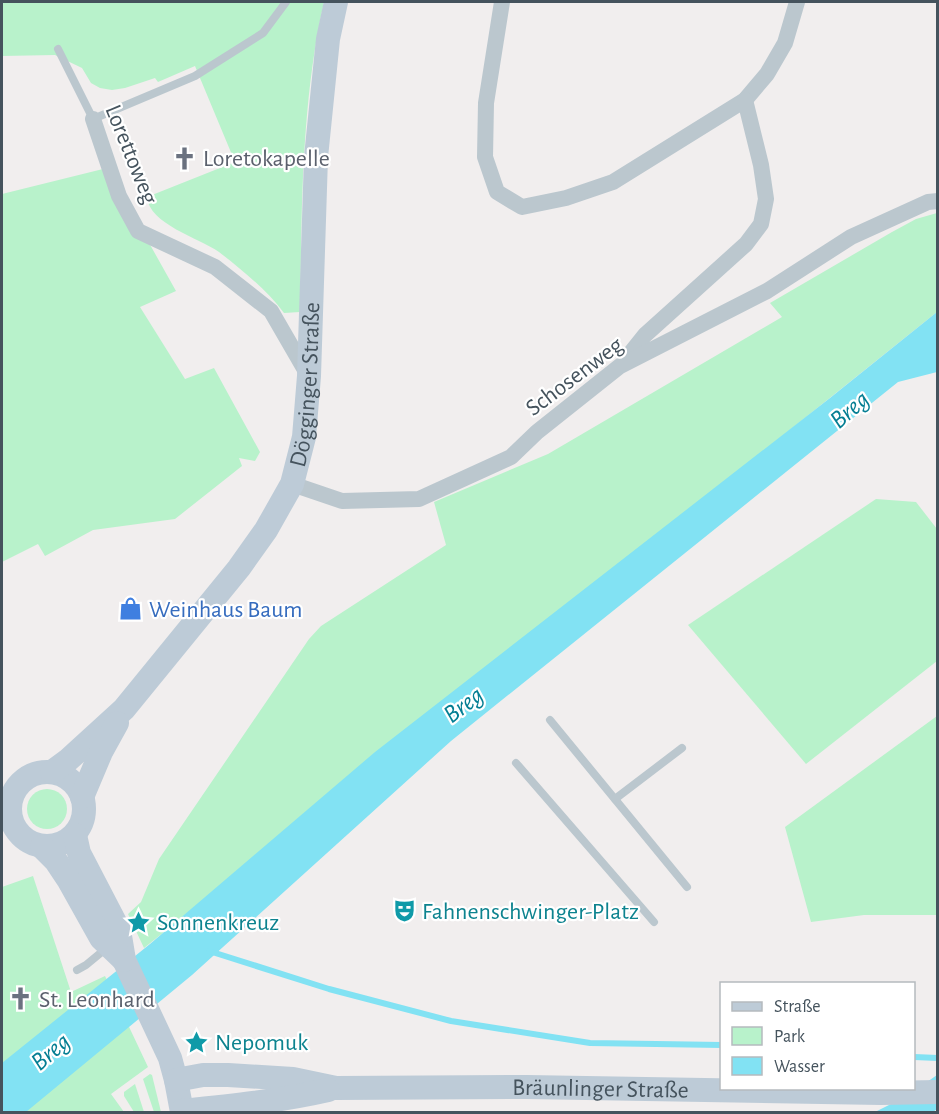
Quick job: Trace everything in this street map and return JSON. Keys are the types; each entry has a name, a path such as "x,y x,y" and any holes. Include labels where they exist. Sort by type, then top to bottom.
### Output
{"main road":[{"name":"Dögginger Straße","path":"52,772 124,709 239,568 266,530 292,484 304,437 309,376 316,157 328,39 336,2"},
{"name":"Dögginger Straße","path":"82,797 101,752 124,709"},
{"path":"52,772 67,777 74,784 82,797 84,812 75,835 62,844 42,847 23,838 5,812 14,792 12,780 37,773 52,772"},
{"path":"75,835 83,861 119,930 117,953"},
{"path":"42,847 56,861 101,938 117,953 163,1043 176,1080 182,1112"},
{"name":"Bräunlinger Straße","path":"176,1080 203,1075 293,1078 336,1088"},
{"name":"Bräunlinger Straße","path":"182,1112 301,1096 336,1088 527,1087 938,1092"}],"street":[{"path":"502,2 486,103 485,157 497,192 522,207 566,198 613,182 745,100 767,74 785,43 797,2"},
{"path":"620,366 645,335 746,244 761,224 766,199 745,100"},
{"name":"Lorettoweg","path":"93,119 119,196 138,231 216,267 271,311 309,376"},
{"name":"Schosenweg","path":"292,484 342,501 419,499 511,457 537,432 620,366 767,291 851,237 928,202 938,201"}],"lane":[{"path":"93,119 195,76 263,33 286,2"},
{"name":"Lorettoweg","path":"58,49 93,119"},
{"path":"550,720 687,887"},
{"path":"615,799 682,748"},
{"path":"516,763 654,922"},
{"path":"77,970 117,953"}],"green space":[{"path":"2,2 324,2 316,40 307,117 302,195 300,312 284,313 262,288 228,259 165,223 150,207 147,197 235,162 195,66 158,82 155,78 112,90 100,88 91,83 82,68 55,55 2,56"},
{"path":"107,168 176,291 140,307 185,379 214,368 260,452 255,461 239,458 242,466 175,519 93,530 45,556 38,544 2,562 2,194"},
{"path":"937,213 937,312 144,948 128,914 141,902 159,859 309,639 321,626 446,545 434,502 548,454 782,317 770,303 916,219"},
{"path":"876,499 916,502 937,529 937,661 806,764 688,625"},
{"path":"937,716 937,915 864,915 811,922 785,827"},
{"path":"47,789 61,795 67,809 61,823 47,829 33,823 27,809 33,795"},
{"path":"33,876 71,992 105,976 148,1067 111,1094 124,1112 2,1112 2,887"},
{"path":"150,1074 161,1112 154,1112 143,1079"},
{"path":"135,1084 144,1112 134,1112 124,1096 124,1092"}],"water":[{"name":"Breg","path":"937,312 937,372 898,382 451,741 192,975 26,1112 2,1112 2,1063 150,944 375,752"},
{"path":"937,1075 937,1109 933,1112 875,1112 907,1096"}],"waterway":[{"path":"209,951 329,989 451,1021 590,1043 720,1045"},
{"path":"915,1057 938,1058"}],"place":[{"name":"Loretokapelle","path":"185,158"},
{"name":"Weinhaus Baum","path":"131,609"},
{"name":"Fahnenschwinger-Platz","path":"404,911"},
{"name":"Sonnenkreuz","path":"139,922"},
{"name":"St. Leonhard","path":"21,999"},
{"name":"Nepomuk","path":"197,1042"}]}
